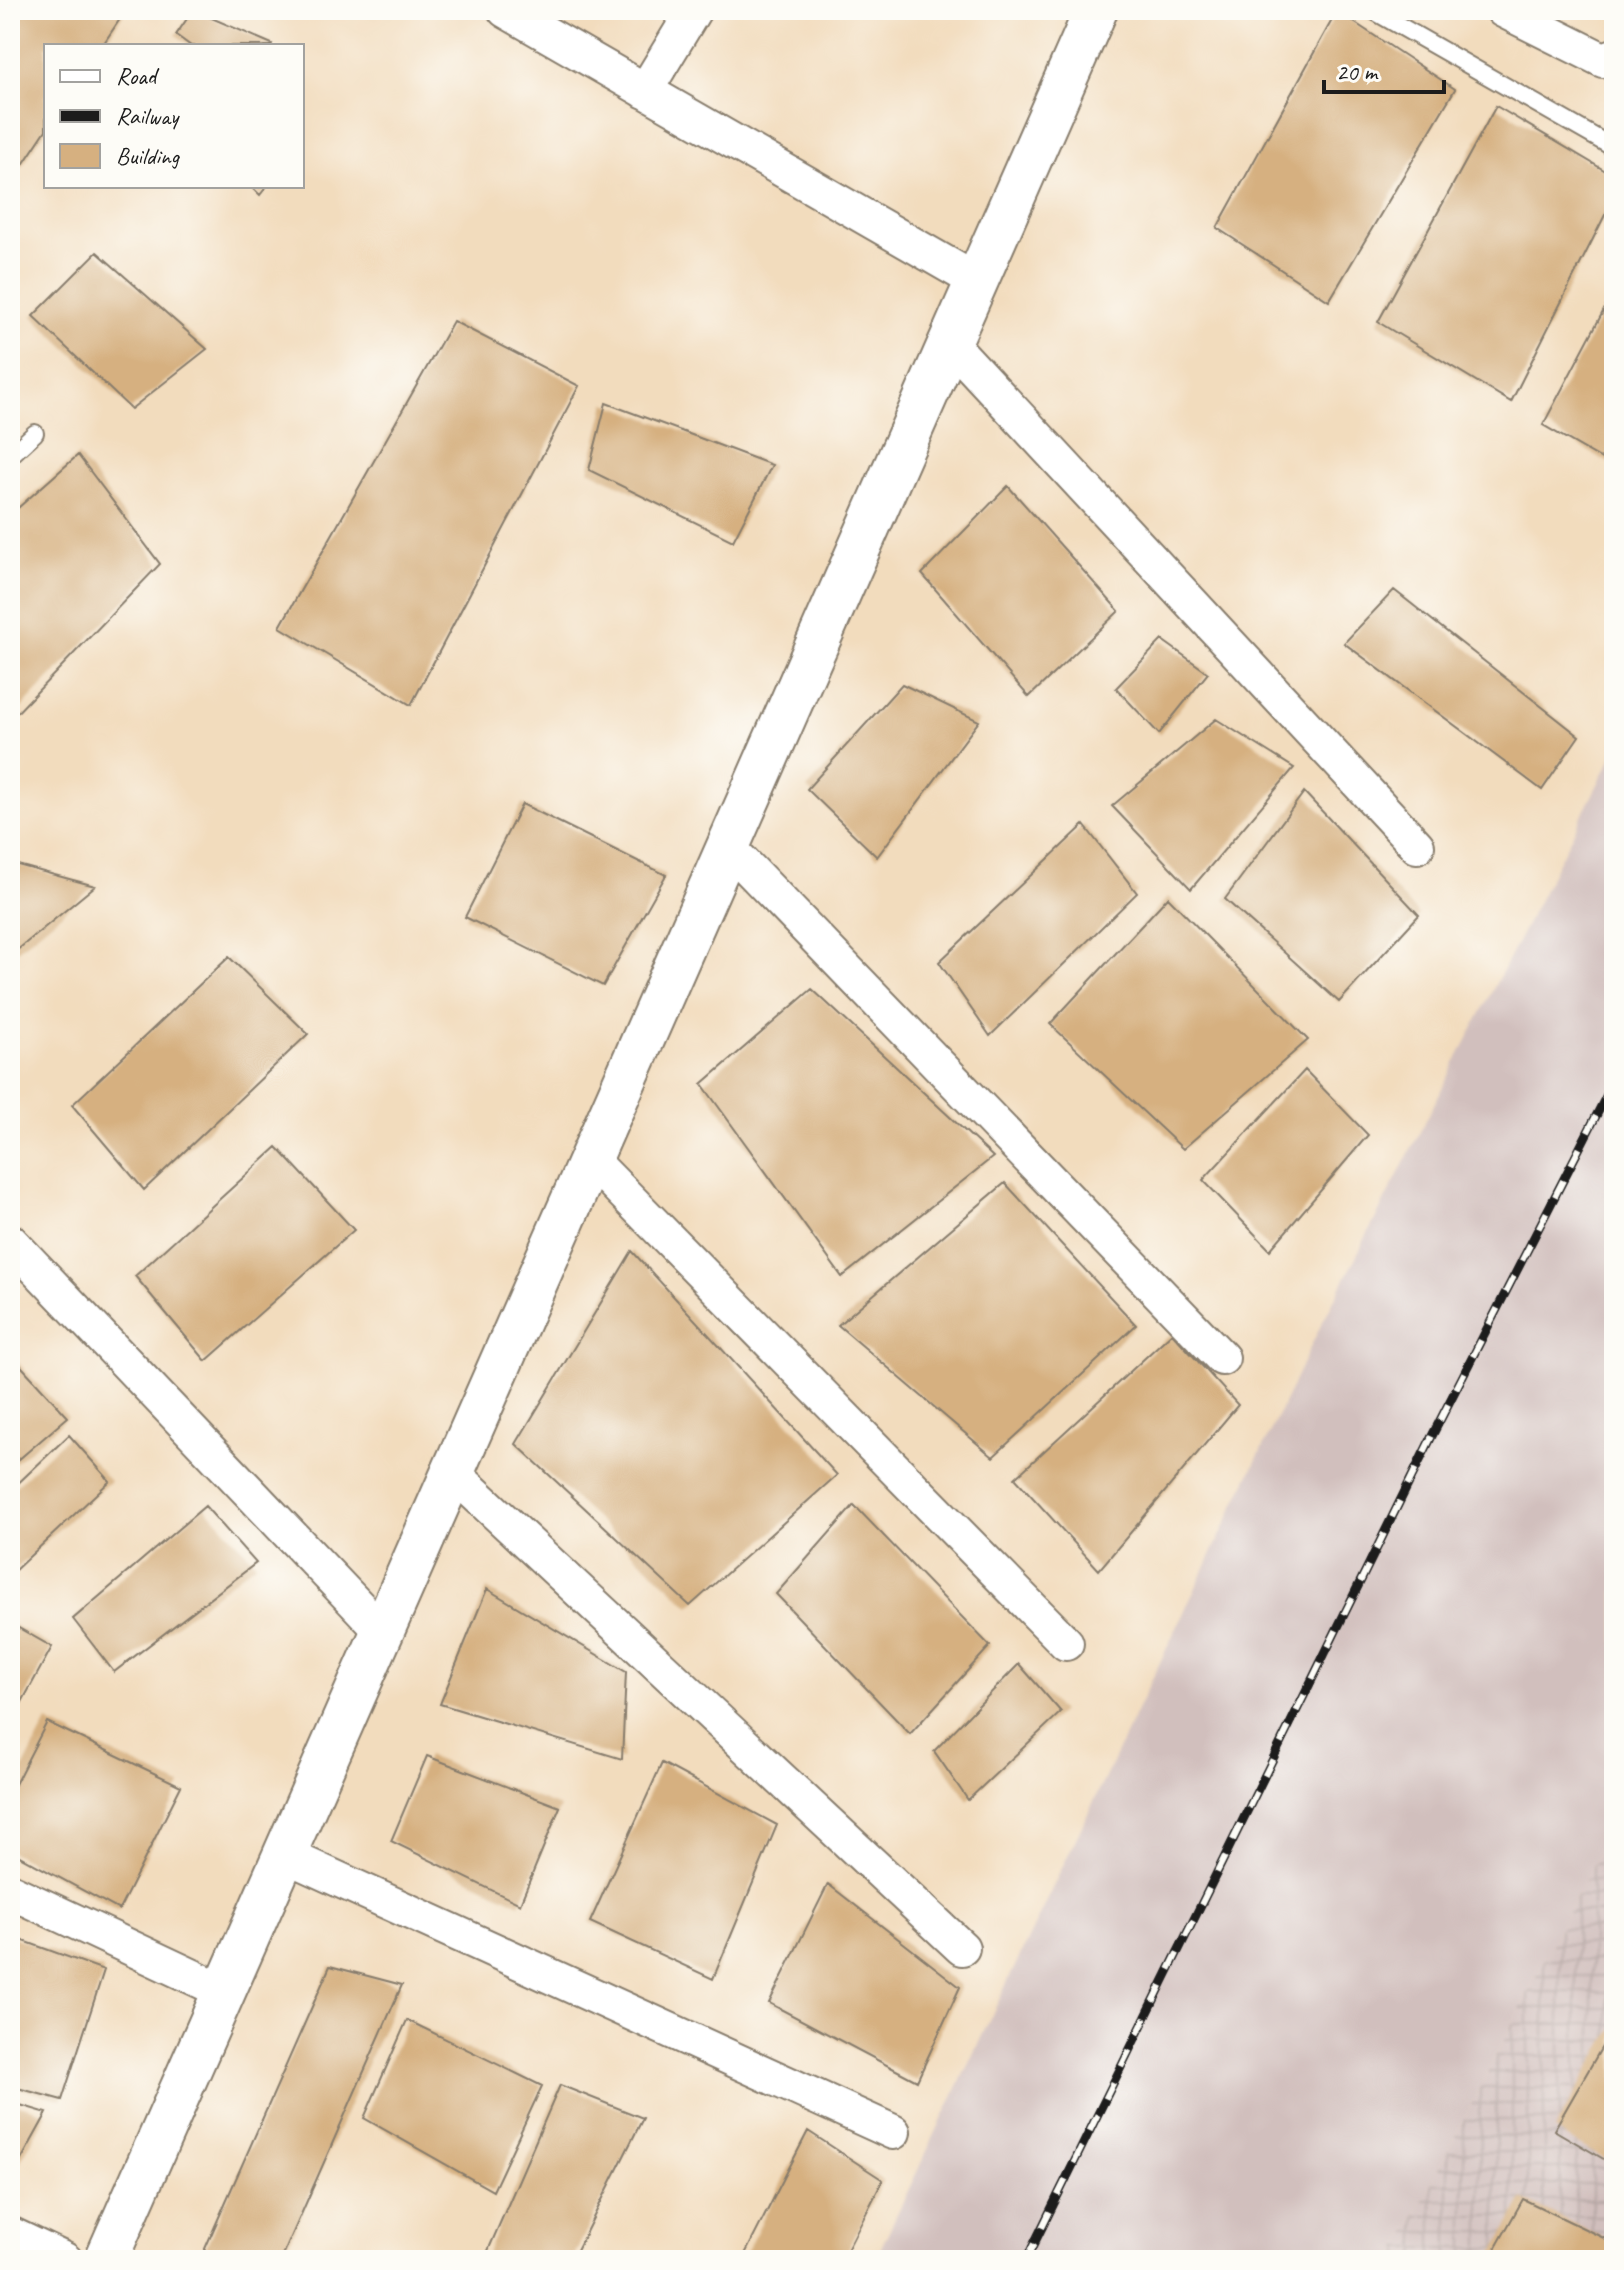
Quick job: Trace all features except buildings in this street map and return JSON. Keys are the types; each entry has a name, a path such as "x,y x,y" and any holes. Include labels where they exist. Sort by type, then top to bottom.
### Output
{"street":[{"path":"505,10 978,282"},
{"path":"645,91 694,10"},
{"path":"106,2260 1096,10"},
{"path":"1503,10 1603,60 1614,56"},
{"path":"951,344 1417,846"},
{"path":"729,848 1222,1358"},
{"path":"591,1160 1066,1643"},
{"path":"10,1241 383,1632"},
{"path":"453,1473 962,1948"},
{"path":"285,1855 893,2132"},
{"path":"10,1891 225,1992"},
{"path":"10,2234 65,2260"}],"lane":[{"path":"1372,10 1614,148"},
{"path":"10,456 35,433"}],"shaded area":[{"path":"1614,753 1614,1821 1393,2260 875,2260 1319,1329"},
{"path":"1614,1821 1614,2260 1393,2260"}],"railway":[{"path":"1026,2260 1432,1436 1614,1081"}]}
